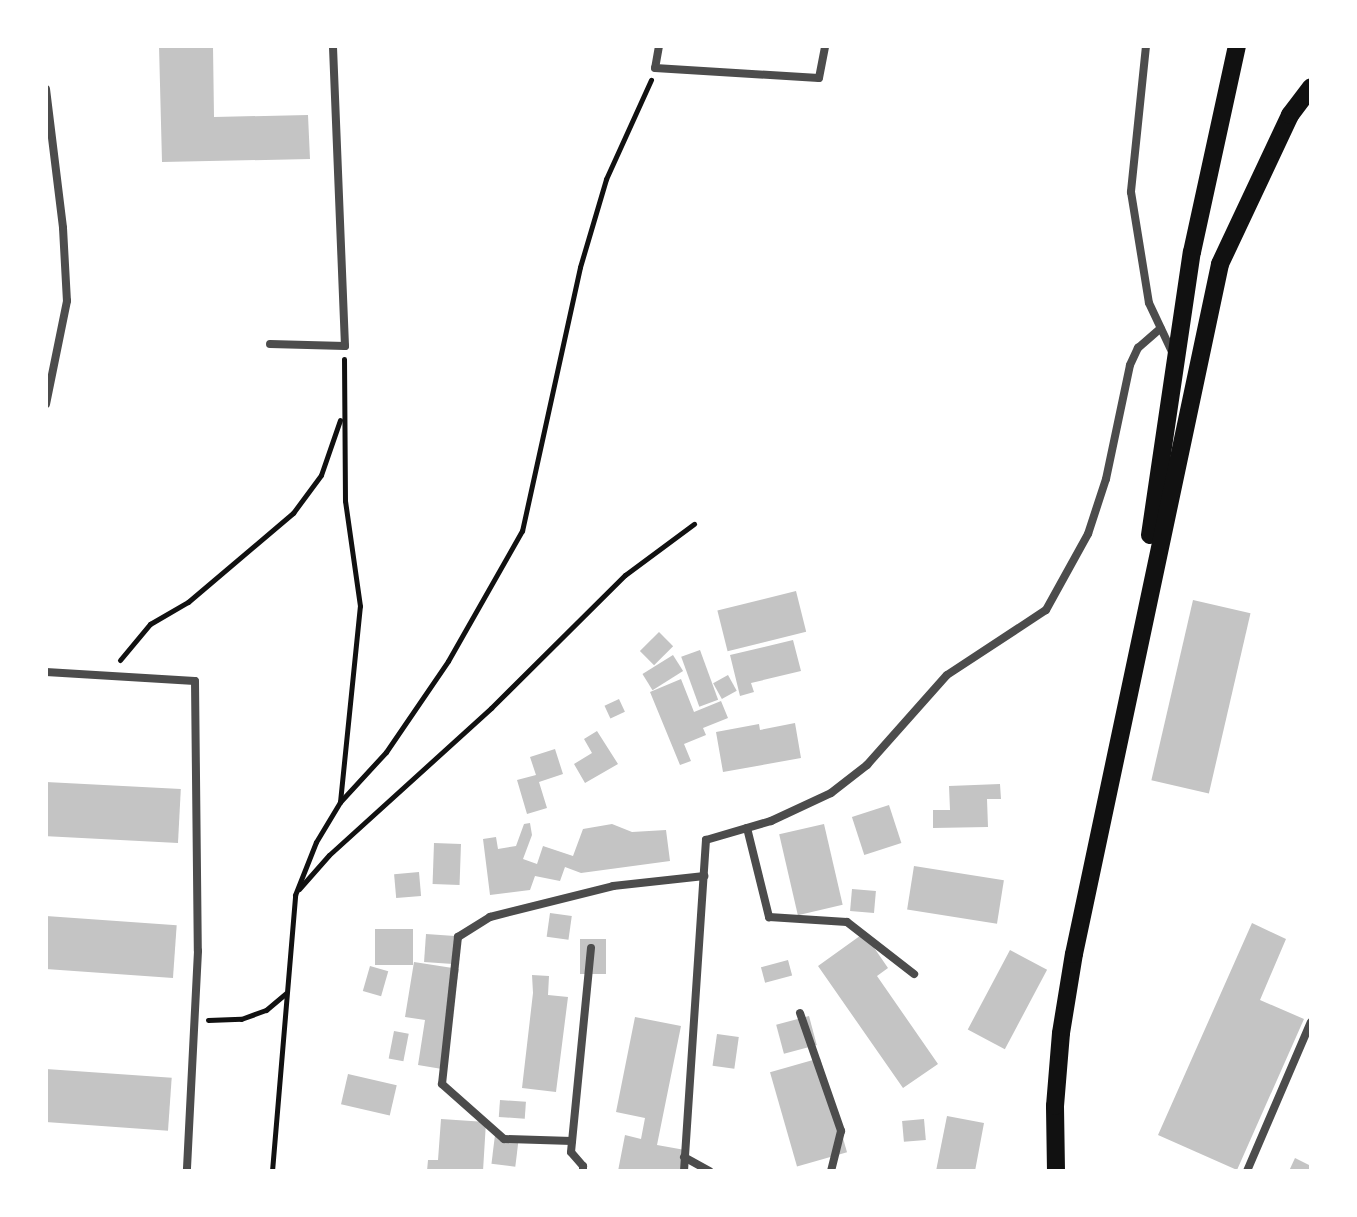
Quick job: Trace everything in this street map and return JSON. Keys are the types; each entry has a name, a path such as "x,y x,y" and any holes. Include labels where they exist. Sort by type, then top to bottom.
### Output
{"main road":[{"path":"1126,702 1192,252 1237,46"},
{"path":"1056,1171 1055,1106 1061,1033 1126,702 1220,264 1290,115 1311,87"}],"street":[{"path":"270,344 345,346 333,46"},
{"path":"659,46 655,68 819,78 825,46"},
{"path":"1146,46 1131,192 1149,303 1176,360"},
{"path":"46,89 63,228 67,301 46,404"},
{"path":"684,1171 706,840 747,828 831,793 867,765 947,675 1046,610 1088,534 1106,479 1130,365 1138,348 1161,328"},
{"path":"46,672 195,681 198,951 187,1171"},
{"path":"747,828 769,917 847,922 914,974"},
{"path":"572,1141 504,1139 442,1084 458,937 490,917 597,890 704,876"},
{"path":"583,1171 583,1166 571,1152 591,948"},
{"path":"800,1013 841,1131 831,1171"},
{"path":"1247,1171 1311,1022"},
{"path":"684,1157 709,1171"}],"path":[{"path":"272,1171 295,895 316,842 340,802 386,752 448,661 522,531 580,267 606,179 655,68"},
{"path":"340,802 360,606 345,501 342,416 345,346"},
{"path":"111,676 126,650 150,624 188,602 293,513 321,475 342,416"},
{"path":"295,895 329,855 491,708 625,575 694,524"},
{"path":"194,1021 241,1019 266,1010 287,992"}],"building":[{"path":"159,46 213,46 214,117 308,115 310,159 162,162"},
{"path":"796,591 806,632 728,651 717,611"},
{"path":"1193,600 1250,613 1209,794 1151,780"},
{"path":"659,632 673,646 654,665 640,651"},
{"path":"793,640 801,671 751,683 754,692 740,696 730,655"},
{"path":"700,650 718,700 699,707 681,657"},
{"path":"673,655 683,671 653,690 642,674"},
{"path":"728,675 737,691 722,699 713,683"},
{"path":"681,679 694,712 721,701 728,718 703,728 706,735 684,744 691,761 680,765 650,692"},
{"path":"619,699 625,712 610,718 604,706"},
{"path":"795,723 801,758 723,772 716,732 759,724 760,730"},
{"path":"597,731 618,764 585,783 574,764 592,753 584,739"},
{"path":"555,749 563,774 539,782 547,808 527,814 517,780 536,775 530,757"},
{"path":"46,782 181,789 178,843 46,836"},
{"path":"1000,784 1001,799 987,799 988,827 933,828 933,810 950,810 949,786"},
{"path":"889,805 901,843 864,855 852,817"},
{"path":"530,823 532,835 523,859 537,864 543,846 573,856 583,829 612,824 632,832 666,830 670,861 581,873 565,867 560,881 535,876 530,890 490,895 483,839 496,837 498,849 516,846 524,824"},
{"path":"824,824 843,905 798,915 779,834"},
{"path":"434,843 461,844 460,885 433,884"},
{"path":"914,866 1004,880 997,924 907,909"},
{"path":"419,872 421,896 396,898 394,874"},
{"path":"852,889 876,891 874,913 850,911"},
{"path":"550,913 572,916 568,940 547,937"},
{"path":"46,916 177,925 173,978 46,969"},
{"path":"1252,923 1286,939 1260,1000 1304,1019 1237,1170 1158,1135"},
{"path":"375,929 413,929 413,965 375,965"},
{"path":"864,933 888,968 877,976 938,1064 903,1088 818,966"},
{"path":"426,934 455,936 453,964 424,962"},
{"path":"580,939 606,939 606,974 580,974"},
{"path":"1010,950 1047,970 1005,1049 968,1029"},
{"path":"788,960 792,975 765,983 761,967"},
{"path":"414,962 459,969 442,1069 418,1065 425,1020 405,1017"},
{"path":"370,966 388,971 381,996 363,991"},
{"path":"532,975 549,976 548,995 568,997 556,1092 522,1088 533,993"},
{"path":"809,1016 817,1045 784,1054 776,1025"},
{"path":"635,1017 681,1026 657,1145 685,1150 681,1171 618,1171 625,1135 641,1139 645,1118 616,1112"},
{"path":"394,1031 409,1034 403,1061 389,1058"},
{"path":"717,1034 739,1037 734,1069 713,1066"},
{"path":"820,1058 847,1152 797,1167 770,1072"},
{"path":"46,1069 172,1078 168,1131 46,1122"},
{"path":"348,1074 397,1085 390,1115 341,1104"},
{"path":"500,1100 526,1102 525,1119 499,1117"},
{"path":"947,1116 984,1123 975,1171 936,1171"},
{"path":"441,1119 486,1122 483,1171 427,1171 428,1160 438,1160"},
{"path":"924,1119 926,1140 904,1142 902,1121"},
{"path":"495,1135 519,1138 515,1167 491,1164"},
{"path":"1295,1158 1311,1166 1311,1171 1289,1171"}]}
